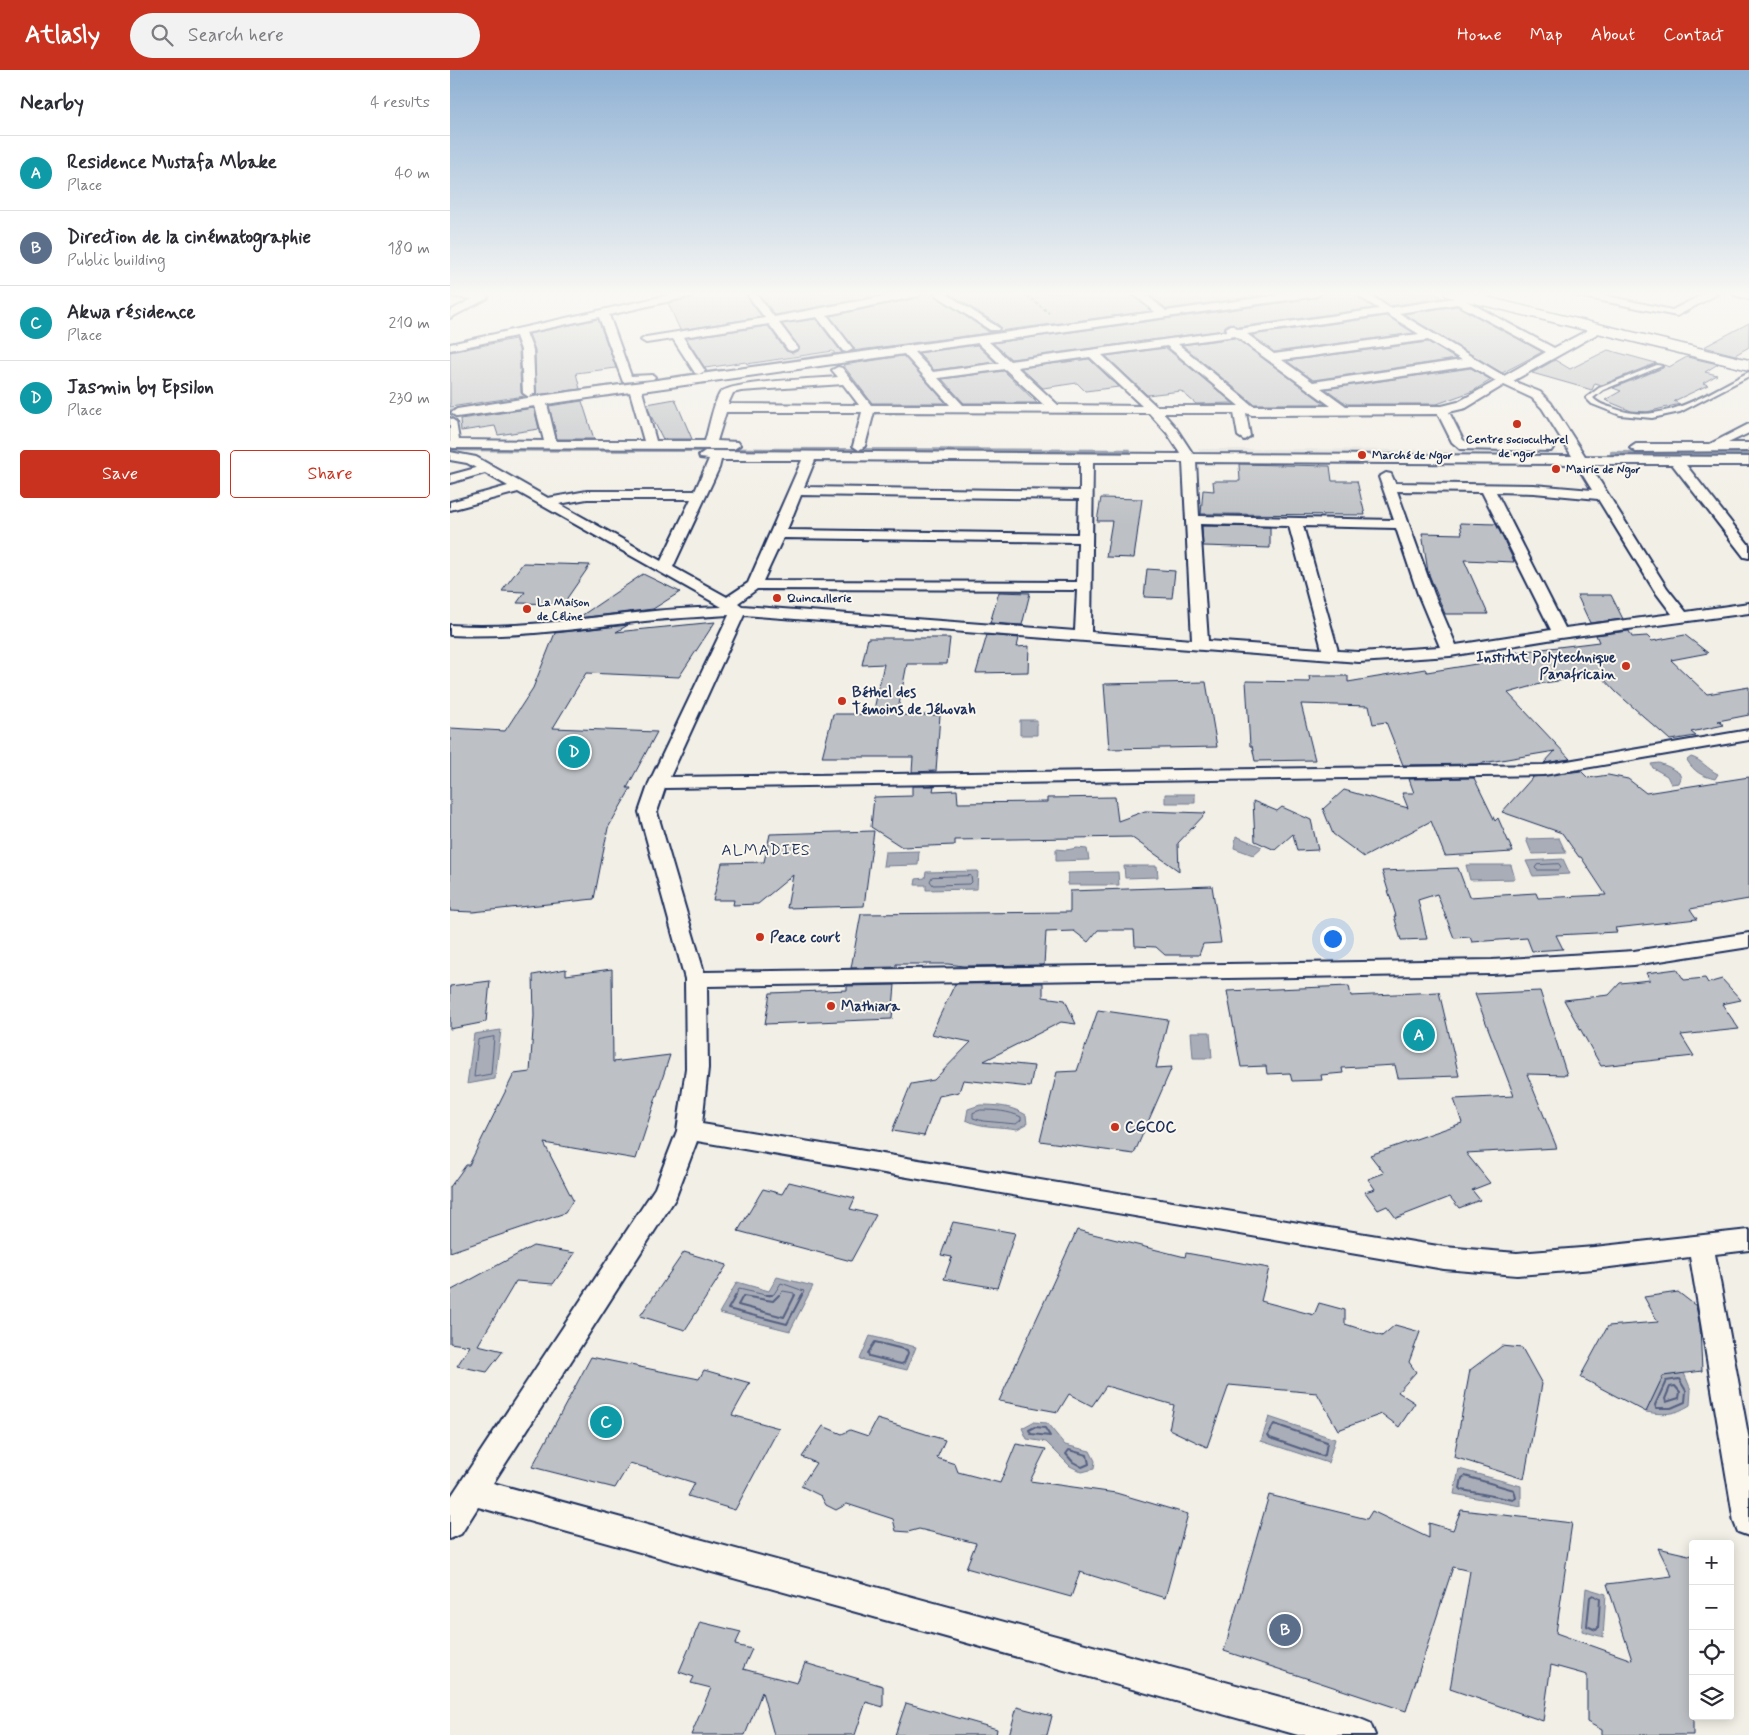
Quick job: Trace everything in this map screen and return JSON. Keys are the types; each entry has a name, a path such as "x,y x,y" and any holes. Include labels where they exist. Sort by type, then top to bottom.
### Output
{"street":[{"path":"531,371 535,397 551,444"},
{"path":"624,371 627,380 694,371"},
{"path":"757,371 635,388 535,397 453,417 453,444 651,444 713,450 810,455 1087,457 1187,453"},
{"path":"839,371 869,410"},
{"path":"925,371 961,410"},
{"path":"930,376 971,371"},
{"path":"1012,371 1056,410"},
{"path":"1111,371 1153,411 1187,453 1200,644"},
{"path":"1201,371 1246,411"},
{"path":"1290,371 1345,411"},
{"path":"1311,386 1414,371"},
{"path":"1487,371 1504,381 1536,395 1547,406 1604,495 1661,590 1683,618"},
{"path":"722,408 1153,411 1442,410 1462,405 1522,371"},
{"path":"665,568 713,468 713,450 725,395 729,391 741,388 846,380"},
{"path":"635,388 651,444"},
{"path":"859,446 869,410"},
{"path":"1442,410 1458,442 1464,446 1573,448 1749,447"},
{"path":"1244,436 1246,411"},
{"path":"1711,447 1749,428"},
{"path":"454,456 859,446 1187,453 1380,461 1749,462"},
{"path":"450,1524 666,1192 689,1131 697,1068 696,979 648,812 658,783 734,607 754,584 778,534 810,455"},
{"path":"454,456 471,460 734,607"},
{"path":"1083,636 1087,457"},
{"path":"1380,461 1426,594 1450,651"},
{"path":"1676,461 1749,554"},
{"path":"450,479 486,469"},
{"path":"1390,487 1550,490 1604,495"},
{"path":"450,506 519,488"},
{"path":"1487,488 1560,633"},
{"path":"795,491 1087,495"},
{"path":"546,502 587,495 700,495"},
{"path":"1192,520 1403,524"},
{"path":"1295,522 1330,654"},
{"path":"1735,536 1749,529"},
{"path":"778,534 1086,538"},
{"path":"754,584 1084,586"},
{"path":"450,630 486,632 541,629 734,607 1359,657 1450,651 1560,633 1749,608"},
{"path":"658,783 1544,770 1749,735"},
{"path":"696,979 1492,967 1634,958 1749,940"},
{"path":"689,1131 1444,1258 1517,1264 1594,1258 1749,1240"},
{"path":"1701,1246 1749,1522"},
{"path":"472,1491 1358,1735"}],"lane":[{"path":"1647,371 1602,389 1589,398 1594,403 1622,414 1652,416 1678,411 1749,374"}],"shaded area":[{"path":"1198,449 1521,450 1524,455 1201,454"}],"water":[{"path":"1020,720 1037,720 1037,735 1020,735"},
{"path":"1691,757 1718,774 1715,779 1702,775 1696,770 1687,760"},
{"path":"1659,763 1679,773 1681,778 1679,783 1671,784 1667,776 1653,768 1651,764"},
{"path":"1165,794 1195,794 1195,803 1165,803"},
{"path":"1236,836 1262,847 1253,855 1234,848"},
{"path":"1559,838 1566,853 1532,854 1526,839"},
{"path":"1056,849 1087,849 1089,860 1056,861"},
{"path":"919,851 918,865 883,866 885,852"},
{"path":"1563,859 1570,874 1533,876 1526,861"},
{"path":"1466,865 1511,865 1515,879 1470,880"},
{"path":"1124,866 1157,866 1158,877 1125,878"},
{"path":"978,871 977,889 926,890 926,885 915,885 916,879 925,878 926,872"},
{"path":"1118,872 1119,885 1068,885 1068,873"},
{"path":"501,1030 495,1079 467,1084 474,1034"},
{"path":"1191,1032 1210,1032 1212,1058 1193,1058"},
{"path":"980,1105 998,1106 1015,1110 1026,1115 1027,1124 1017,1129 984,1126 966,1120 968,1109"},
{"path":"777,1277 813,1286 790,1331 719,1313 737,1282 769,1291"},
{"path":"870,1336 916,1347 907,1370 860,1359"},
{"path":"1684,1373 1691,1390 1690,1405 1679,1411 1669,1413 1646,1412 1663,1376"},
{"path":"1269,1417 1335,1439 1328,1463 1261,1441"},
{"path":"1033,1422 1047,1423 1065,1445 1090,1451 1095,1461 1094,1469 1082,1472 1070,1466 1046,1442 1027,1439 1022,1428"},
{"path":"1459,1469 1521,1486 1521,1506 1454,1494"},
{"path":"1586,1588 1606,1594 1603,1637 1582,1631"}],"building":[{"path":"450,371 520,371 521,393 525,396 450,407"},
{"path":"535,371 594,371 576,373 580,389 536,395"},
{"path":"847,371 916,371 946,403 872,403"},
{"path":"1004,371 1037,403 964,403 942,379"},
{"path":"1024,371 1102,371 1119,387 1085,391 1077,383 1043,388"},
{"path":"1121,371 1194,371 1233,403 1196,404 1181,391 1147,395"},
{"path":"1213,371 1280,371 1325,404 1254,404"},
{"path":"1300,371 1376,371 1313,380"},
{"path":"1452,371 1476,371 1491,380 1473,391 1437,404 1347,404 1326,389"},
{"path":"1536,371 1637,371 1602,385 1595,383 1592,390 1532,373"},
{"path":"1656,371 1707,371 1705,372 1717,375 1703,383 1708,385 1674,401 1680,404 1647,412 1631,411 1605,400 1621,391 1613,388"},
{"path":"675,399 692,439 663,439 651,416 647,404"},
{"path":"582,401 594,439 557,439 549,406"},
{"path":"534,408 539,429 498,435 495,426 461,431 460,419"},
{"path":"1239,464 1330,466 1332,481 1357,481 1365,515 1201,514 1203,490 1214,491 1213,481 1240,481"},
{"path":"1101,498 1142,499 1134,558 1106,557 1112,521 1097,521"},
{"path":"1460,523 1496,524 1514,562 1464,560 1488,614 1445,614 1428,572 1422,533 1462,534"},
{"path":"1202,526 1270,527 1270,548 1203,546"},
{"path":"523,563 590,565 563,604 517,603 525,592 502,591"},
{"path":"1147,569 1175,571 1172,598 1144,597"},
{"path":"643,574 680,592 653,609 578,618"},
{"path":"999,592 1030,593 1022,625 990,623"},
{"path":"1577,595 1611,595 1623,619 1590,623"},
{"path":"715,622 679,677 586,673 553,728 657,732 627,788 631,788 608,828 594,899 473,912 450,911 450,728 505,731 533,688 555,633 628,625 616,632"},
{"path":"1629,631 1632,637 1647,636 1652,641 1685,635 1708,653 1671,660 1707,694 1749,687 1749,715 1718,721 1724,725 1691,732 1696,736 1670,740 1616,692 1600,675 1544,683 1508,693 1570,759 1544,763 1555,751 1477,764 1403,765 1386,722 1373,724 1369,706 1301,704 1315,760 1255,761 1252,746 1250,746 1246,681 1310,682 1309,676 1348,676 1348,682 1425,669 1427,672 1513,658 1509,653 1599,642 1596,635"},
{"path":"987,635 1019,638 1017,647 1029,646 1028,672 976,673"},
{"path":"868,638 950,638 947,664 907,664 897,715 940,715 936,771 912,772 913,757 822,757 833,714 873,714 884,664 862,665"},
{"path":"1206,682 1217,747 1109,749 1104,684"},
{"path":"1581,771 1588,778 1608,775 1628,779 1646,793 1749,777 1749,899 1690,909 1697,919 1615,928 1617,932 1556,935 1563,949 1532,951 1527,938 1472,942 1470,937 1454,938 1437,894 1418,900 1427,939 1401,940 1394,916 1396,916 1382,871 1458,868 1469,897 1536,893 1538,898 1606,895 1581,857 1579,857 1562,833 1502,812 1533,777"},
{"path":"1474,778 1495,821 1498,818 1513,852 1445,856 1431,821 1364,857 1333,834 1323,809 1344,790 1408,808 1402,793 1414,793 1409,779"},
{"path":"912,786 934,786 933,791 957,790 958,803 1047,802 1047,798 1115,797 1118,821 1145,811 1206,813 1178,843 1179,871 1131,837 955,840 955,845 902,847 871,827 874,797 912,796"},
{"path":"1253,801 1277,811 1282,807 1311,820 1318,850 1297,851 1293,834 1275,850 1255,841"},
{"path":"874,831 864,906 787,908 793,875 758,904 733,905 734,900 713,900 722,863 764,862 770,834"},
{"path":"1212,886 1221,943 1203,944 1199,955 1165,955 1156,947 1135,946 1134,930 1098,930 1088,942 1074,931 1046,932 1044,965 963,966 948,964 896,964 896,967 851,968 861,914 1070,912 1070,891"},
{"path":"566,969 566,975 612,969 613,1062 670,1055 636,1159 544,1143 573,1200 565,1213 450,1252 450,1187 466,1165 469,1165 514,1074 530,1072 534,1016 533,975"},
{"path":"1677,969 1684,980 1705,978 1708,983 1722,979 1741,1000 1722,1004 1739,1029 1681,1035 1694,1056 1601,1066 1564,1000 1609,995 1620,983 1650,980 1646,973"},
{"path":"490,981 486,1022 450,1029 450,986"},
{"path":"1043,983 1043,997 1065,1000 1076,1024 1061,1022 984,1061 1034,1066 1030,1087 963,1080 959,1092 939,1096 924,1136 892,1131 911,1084 934,1080 971,1042 931,1034 955,984"},
{"name":"Mathiara","path":"895,985 892,1019 765,1024 770,993 847,990 847,986"},
{"path":"1349,986 1351,996 1439,992 1459,1076 1398,1078 1395,1065 1342,1068 1343,1073 1321,1075 1322,1080 1292,1081 1290,1073 1267,1074 1266,1066 1241,1067 1227,991"},
{"path":"1540,991 1567,1075 1527,1074 1557,1148 1466,1153 1490,1183 1472,1190 1480,1200 1459,1208 1450,1197 1396,1218 1387,1206 1378,1210 1365,1192 1375,1189 1368,1179 1384,1173 1370,1155 1462,1123 1454,1099 1514,1096 1475,994"},
{"path":"1098,1010 1168,1020 1156,1068 1172,1067 1134,1154 1040,1141 1057,1072 1077,1071"},
{"path":"789,1182 855,1198 850,1209 876,1215 851,1261 738,1231 763,1189 782,1194"},
{"path":"953,1222 1015,1233 997,1288 944,1279 952,1257 941,1255"},
{"path":"1077,1230 1185,1257 1186,1253 1269,1268 1261,1301 1314,1315 1319,1303 1345,1310 1345,1324 1382,1336 1395,1325 1420,1332 1409,1362 1416,1372 1398,1392 1415,1403 1399,1427 1382,1414 1338,1430 1317,1393 1229,1385 1207,1447 1169,1429 1174,1405 1106,1386 1092,1406 1069,1394 1058,1412 999,1401"},
{"path":"533,1246 575,1253 553,1284 516,1281 478,1345 503,1351 487,1372 457,1366 470,1346 450,1343 450,1291"},
{"path":"684,1252 727,1265 685,1330 640,1316"},
{"path":"1678,1292 1696,1306 1700,1326 1702,1371 1663,1376 1646,1412 1580,1377 1608,1326 1658,1322 1644,1297"},
{"path":"1502,1346 1522,1348 1542,1384 1524,1479 1454,1457 1470,1370"},
{"path":"591,1357 699,1379 704,1370 750,1383 732,1415 779,1428 735,1510 688,1496 695,1483 630,1463 615,1488 532,1467"},
{"path":"877,1419 945,1440 937,1458 955,1464 958,1472 1000,1483 1016,1444 1046,1449 1030,1481 1116,1493 1188,1514 1165,1598 1080,1572 1071,1597 966,1568 976,1543 919,1529 908,1532 896,1531 893,1519 847,1504 836,1510 826,1505 821,1496 801,1486 816,1463 802,1457 823,1426 842,1434 850,1430 868,1436"},
{"path":"1269,1495 1367,1519 1372,1511 1429,1538 1429,1523 1453,1530 1461,1510 1572,1523 1556,1633 1632,1660 1607,1584 1672,1576 1658,1548 1689,1555 1689,1720 1693,1720 1693,1735 1602,1735 1602,1730 1587,1722 1587,1675 1551,1665 1543,1721 1450,1689 1470,1571 1453,1567 1406,1711 1224,1651"},
{"path":"700,1622 741,1632 735,1645 752,1649 743,1669 797,1683 805,1663 883,1686 883,1707 866,1702 855,1735 774,1735 762,1692 745,1735 691,1735 711,1688 691,1683 694,1677 679,1672"},
{"path":"906,1703 997,1729 996,1735 895,1735"},
{"path":"1017,1707 1052,1716 1047,1735 1009,1735"}],"waterway":[{"path":"550,395 721,371"},
{"path":"450,411 464,409"},
{"path":"450,449 1129,451"},
{"path":"1612,453 1749,454"}],"place":[{"name":"Centre socioculturel de ngor","path":"1517,424"},
{"name":"Marché de Ngor","path":"1362,455"},
{"name":"Mairie de Ngor","path":"1556,469"},
{"name":"Quincaillerie","path":"777,598"},
{"name":"La Maison de Céline","path":"527,609"},
{"name":"Institut Polytechnique Panafricain","path":"1626,666"},
{"name":"Béthel des Témoins de Jéhovah","path":"842,701"},
{"name":"Jasmin by Epsilon","path":"574,752"},
{"name":"Peace court","path":"760,937"},
{"name":"Mathiara","path":"831,1006"},
{"name":"Residence Mustafa Mbake","path":"1419,1035"},
{"name":"CGCOC","path":"1115,1127"},
{"name":"Akwa résidence","path":"606,1422"},
{"name":"Direction de la cinématographie","path":"1285,1630"}],"district":[{"name":"ALMADIES","path":"766,849"}]}
